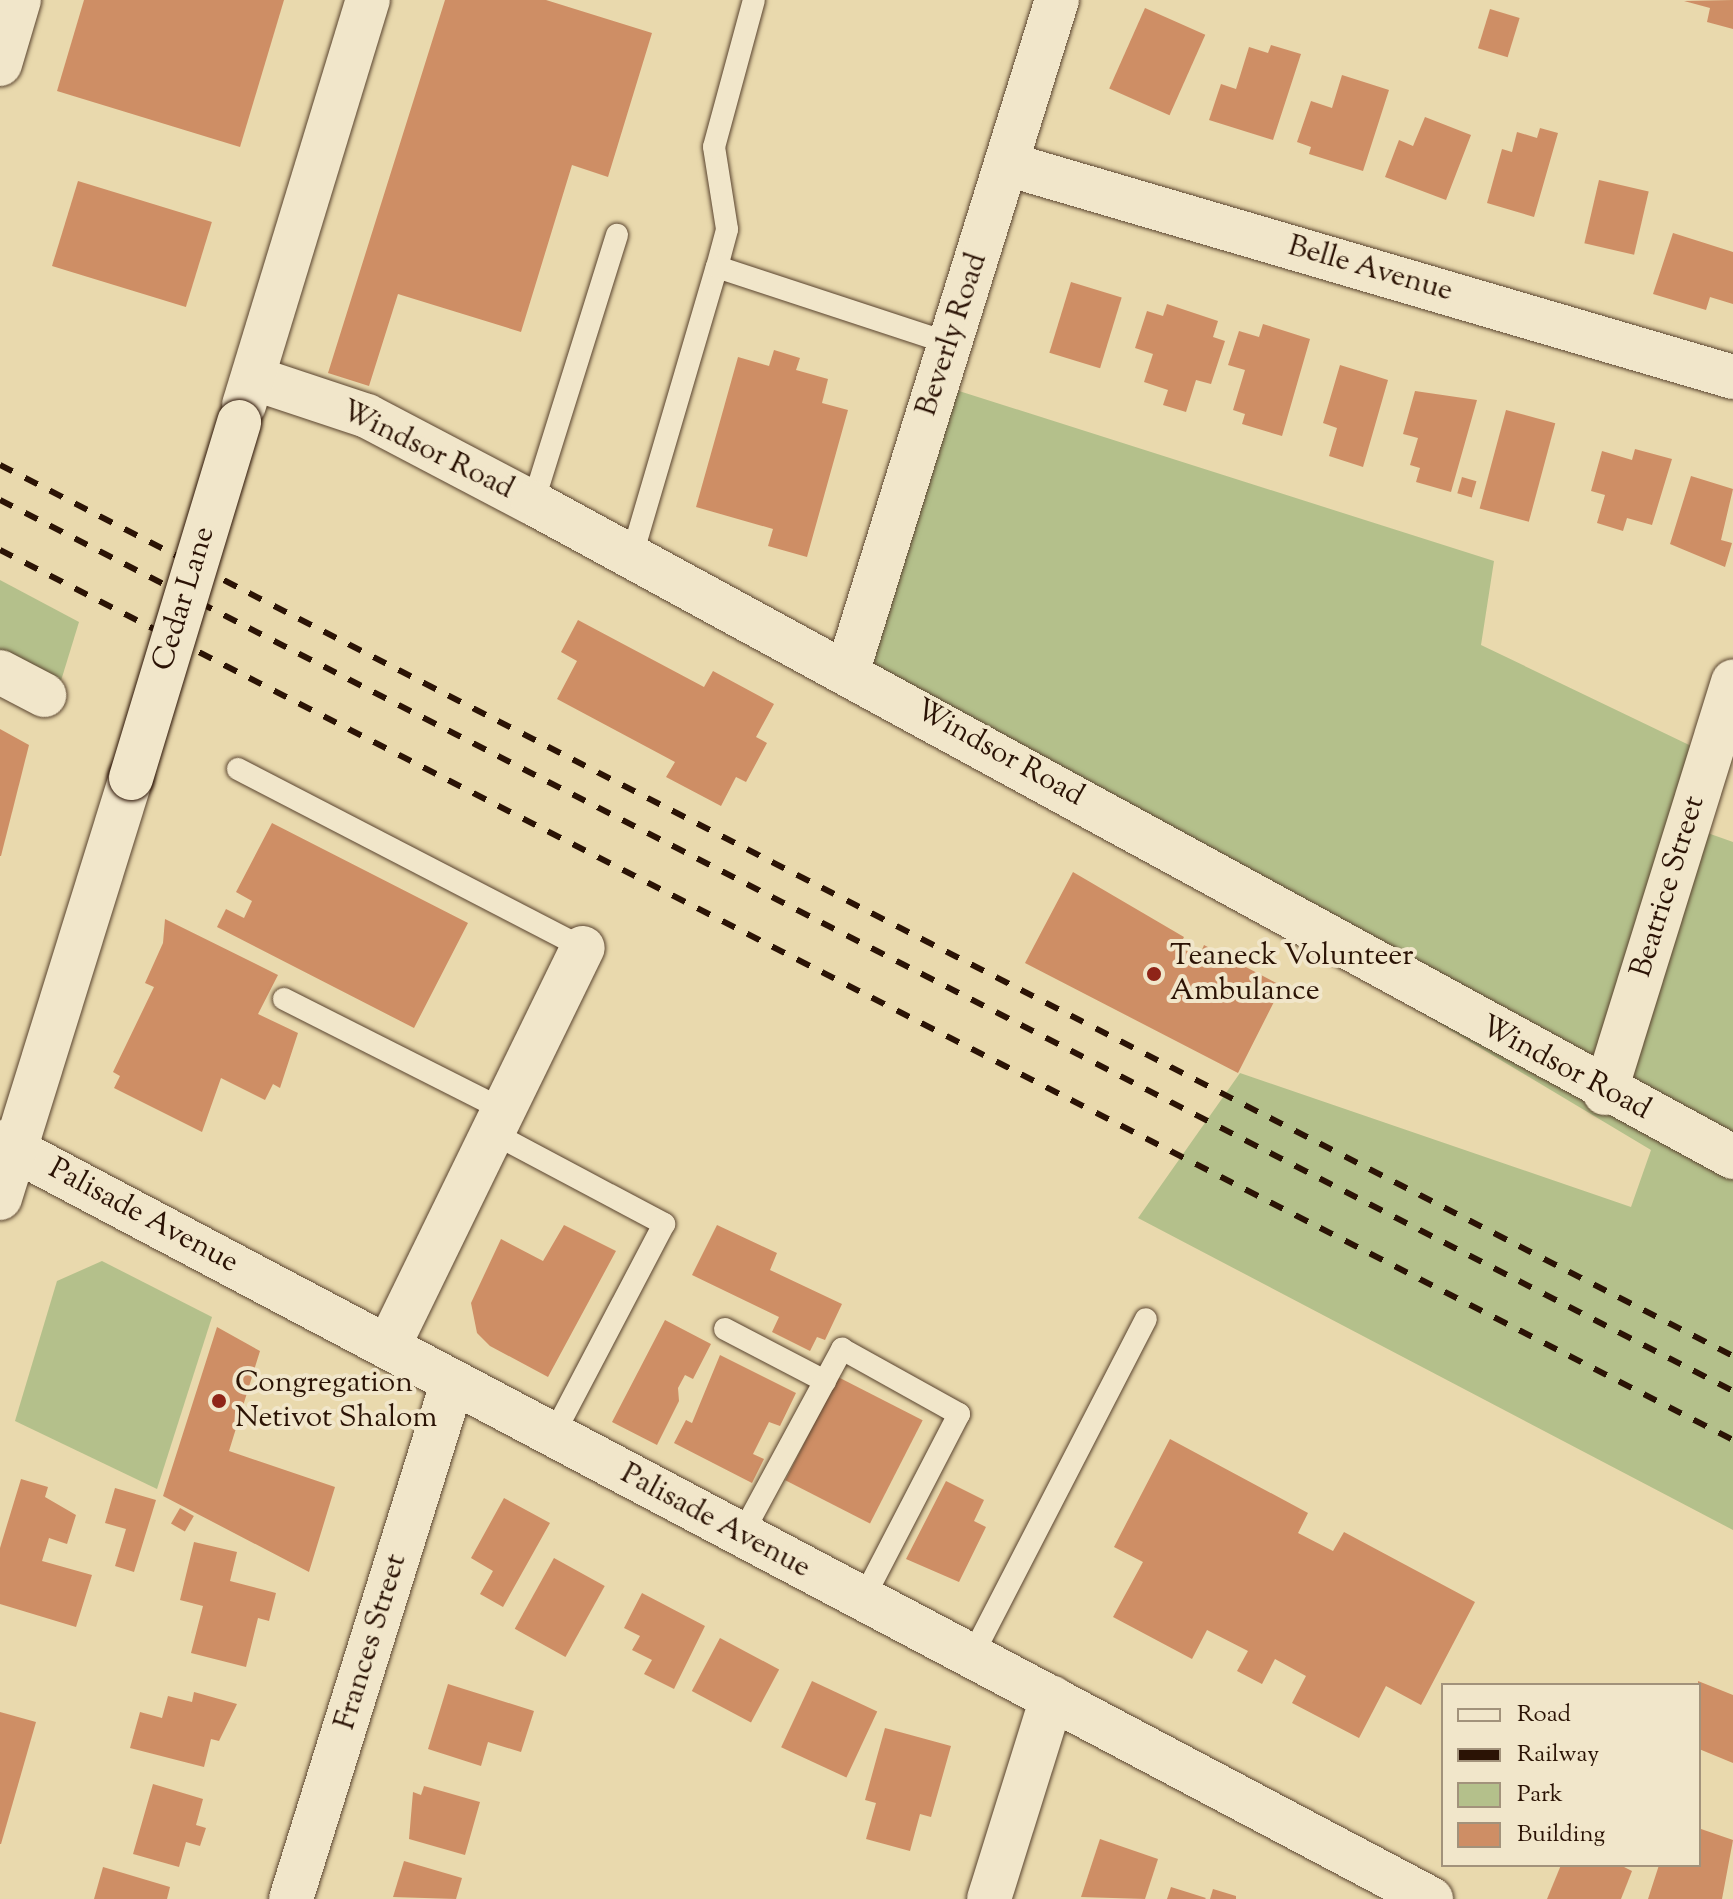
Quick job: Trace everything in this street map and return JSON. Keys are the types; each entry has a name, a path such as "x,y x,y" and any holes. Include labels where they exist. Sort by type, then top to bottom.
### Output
{"street":[{"path":"0,64 19,0"},
{"name":"Cedar Lane","path":"0,1198 7,1146 131,778 368,0"},
{"name":"Beverly Road","path":"848,670 1057,0"},
{"name":"Belle Avenue","path":"1007,164 1733,377"},
{"name":"Windsor Road","path":"253,378 367,416 632,555 848,670 1605,1093 1733,1157"},
{"path":"0,672 44,695"},
{"name":"Beatrice Street","path":"1605,1093 1733,681"},
{"path":"388,1347 583,948"},
{"name":"Palisade Avenue","path":"7,1146 552,1437 1431,1899"},
{"name":"Frances Street","path":"291,1899 452,1384"},
{"path":"989,1899 1052,1698"}],"lane":[{"path":"632,555 717,267 727,220 714,147 754,0"},
{"path":"533,503 617,235"},
{"path":"717,267 951,344"},
{"path":"238,769 583,948"},
{"path":"284,999 498,1122 664,1224 552,1437"},
{"path":"972,1656 1146,1319"},
{"path":"725,1329 825,1381"},
{"path":"741,1536 842,1349 959,1414 863,1599"}],"green space":[{"path":"937,384 1494,561 1481,645 1710,755 1688,826 1733,842 1733,1530 1138,1218 1240,1073 1631,1207 1651,1150 848,670"},
{"path":"0,580 79,622 56,697 0,668"},
{"path":"102,1261 212,1317 157,1489 15,1421 57,1281"}],"building":[{"path":"84,0 284,0 240,147 57,91"},
{"path":"445,0 546,0 652,33 608,177 572,165 521,332 398,294 369,386 328,373"},
{"path":"1733,0 1733,29 1707,22 1710,8 1684,1"},
{"path":"1145,8 1205,35 1170,115 1109,88"},
{"path":"1490,9 1520,18 1508,57 1478,48"},
{"path":"1271,45 1301,54 1273,140 1209,120 1221,84 1236,89 1249,47 1268,53"},
{"path":"1342,75 1389,90 1363,171 1309,154 1311,147 1297,142 1311,101 1332,108"},
{"path":"1425,117 1471,135 1446,200 1385,177 1399,140 1413,146"},
{"path":"1540,128 1558,133 1534,217 1487,203 1502,149 1512,152 1517,132 1537,138"},
{"path":"1599,180 1649,191 1634,255 1584,243"},
{"path":"78,181 212,222 186,307 52,266"},
{"path":"1673,233 1733,252 1733,304 1710,297 1706,310 1653,294"},
{"path":"1071,282 1122,297 1100,368 1049,353"},
{"path":"1167,304 1218,321 1213,337 1225,341 1211,384 1196,380 1186,412 1163,405 1168,390 1144,382 1153,354 1135,348 1147,311 1163,316"},
{"path":"1263,324 1310,339 1282,436 1242,424 1245,414 1233,410 1245,370 1228,365 1239,331 1259,337"},
{"path":"774,350 800,358 796,370 828,379 822,403 848,410 807,557 768,546 773,529 696,507 738,357 769,366"},
{"path":"1340,365 1388,380 1363,467 1329,456 1337,428 1323,423"},
{"path":"1415,391 1477,400 1451,492 1416,482 1420,468 1410,465 1418,438 1403,434"},
{"path":"1506,410 1555,423 1529,522 1480,509"},
{"path":"1635,449 1672,459 1652,525 1627,518 1623,531 1597,523 1605,495 1591,491 1602,451 1632,460"},
{"path":"1691,476 1733,489 1721,540 1732,543 1725,567 1670,544"},
{"path":"1462,477 1476,481 1472,497 1457,493"},
{"path":"578,620 704,687 713,671 774,704 756,737 767,743 746,782 736,777 721,806 666,777 675,762 557,699 577,661 561,652"},
{"path":"0,729 29,745 1,856 0,856"},
{"path":"272,823 468,923 414,1028 217,927 226,909 244,918 252,901 236,892"},
{"name":"Teaneck Volunteer Ambulance","path":"1073,872 1184,937 1179,947 1199,957 1204,945 1282,986 1238,1073 1025,963"},
{"path":"165,919 278,975 258,1014 298,1033 280,1088 273,1084 265,1100 221,1078 202,1132 114,1088 120,1076 113,1072 154,987 145,983 163,943"},
{"path":"564,1225 616,1251 548,1377 490,1346 477,1333 471,1303 501,1239 543,1261"},
{"path":"717,1225 777,1253 770,1270 842,1304 825,1340 817,1337 810,1351 772,1332 779,1317 692,1275"},
{"path":"665,1320 711,1344 693,1379 685,1375 678,1388 679,1401 657,1445 612,1422"},
{"name":"Congregation Netivot Shalom","path":"217,1327 260,1351 229,1451 335,1487 309,1572 163,1496"},
{"path":"720,1355 796,1393 780,1426 769,1422 753,1454 764,1459 752,1483 674,1443 686,1420 692,1423"},
{"path":"838,1377 923,1420 870,1523 785,1480"},
{"path":"1170,1439 1308,1513 1298,1533 1333,1551 1344,1532 1475,1602 1421,1705 1386,1686 1359,1738 1292,1703 1306,1676 1275,1659 1262,1684 1237,1671 1248,1651 1207,1630 1192,1659 1113,1617 1143,1562 1114,1547"},
{"path":"21,1479 48,1487 45,1497 76,1515 67,1544 49,1538 42,1561 92,1575 76,1627 0,1604 0,1548"},
{"path":"946,1481 984,1500 974,1521 986,1527 959,1582 906,1559"},
{"path":"115,1488 156,1500 134,1572 115,1566 126,1529 105,1523"},
{"path":"504,1498 550,1523 503,1607 480,1594 493,1571 471,1558"},
{"path":"180,1508 194,1516 185,1532 171,1524"},
{"path":"194,1542 237,1552 230,1581 276,1593 269,1621 258,1618 246,1667 191,1653 203,1606 180,1600"},
{"path":"554,1558 605,1586 565,1657 515,1629"},
{"path":"642,1593 705,1626 674,1689 644,1674 652,1660 632,1650 640,1636 624,1628"},
{"path":"720,1638 779,1669 751,1722 692,1691"},
{"path":"812,1681 877,1711 846,1778 781,1747"},
{"path":"1698,1681 1733,1695 1733,1763 1701,1750 1701,1683"},
{"path":"448,1684 534,1711 521,1752 488,1742 481,1766 428,1749"},
{"path":"194,1692 237,1704 219,1741 211,1739 204,1767 130,1748 140,1712 162,1718 168,1696 192,1702"},
{"path":"0,1712 36,1722 1,1844 0,1844"},
{"path":"885,1728 951,1746 931,1817 920,1814 910,1851 866,1839 876,1803 865,1800"},
{"path":"153,1784 203,1799 196,1825 206,1828 200,1846 186,1842 179,1867 133,1854"},
{"path":"424,1786 480,1802 465,1855 409,1839 413,1792 421,1795"},
{"path":"1701,1829 1733,1840 1722,1899 1648,1899 1658,1867 1701,1867"},
{"path":"1100,1839 1158,1859 1145,1899 1081,1897"},
{"path":"404,1861 462,1878 456,1899 393,1897"},
{"path":"103,1867 170,1887 167,1899 94,1899"},
{"path":"1560,1867 1624,1867 1632,1871 1621,1899 1547,1899"},
{"path":"1171,1887 1206,1898 1167,1899"},
{"path":"1213,1889 1236,1896 1236,1899 1210,1899"}],"railway":[{"path":"0,465 1733,1356"},
{"path":"0,500 1733,1391"},
{"path":"0,550 1733,1440"}],"place":[{"name":"Teaneck Volunteer Ambulance","path":"1154,974"},
{"name":"Congregation Netivot Shalom","path":"219,1401"}]}
